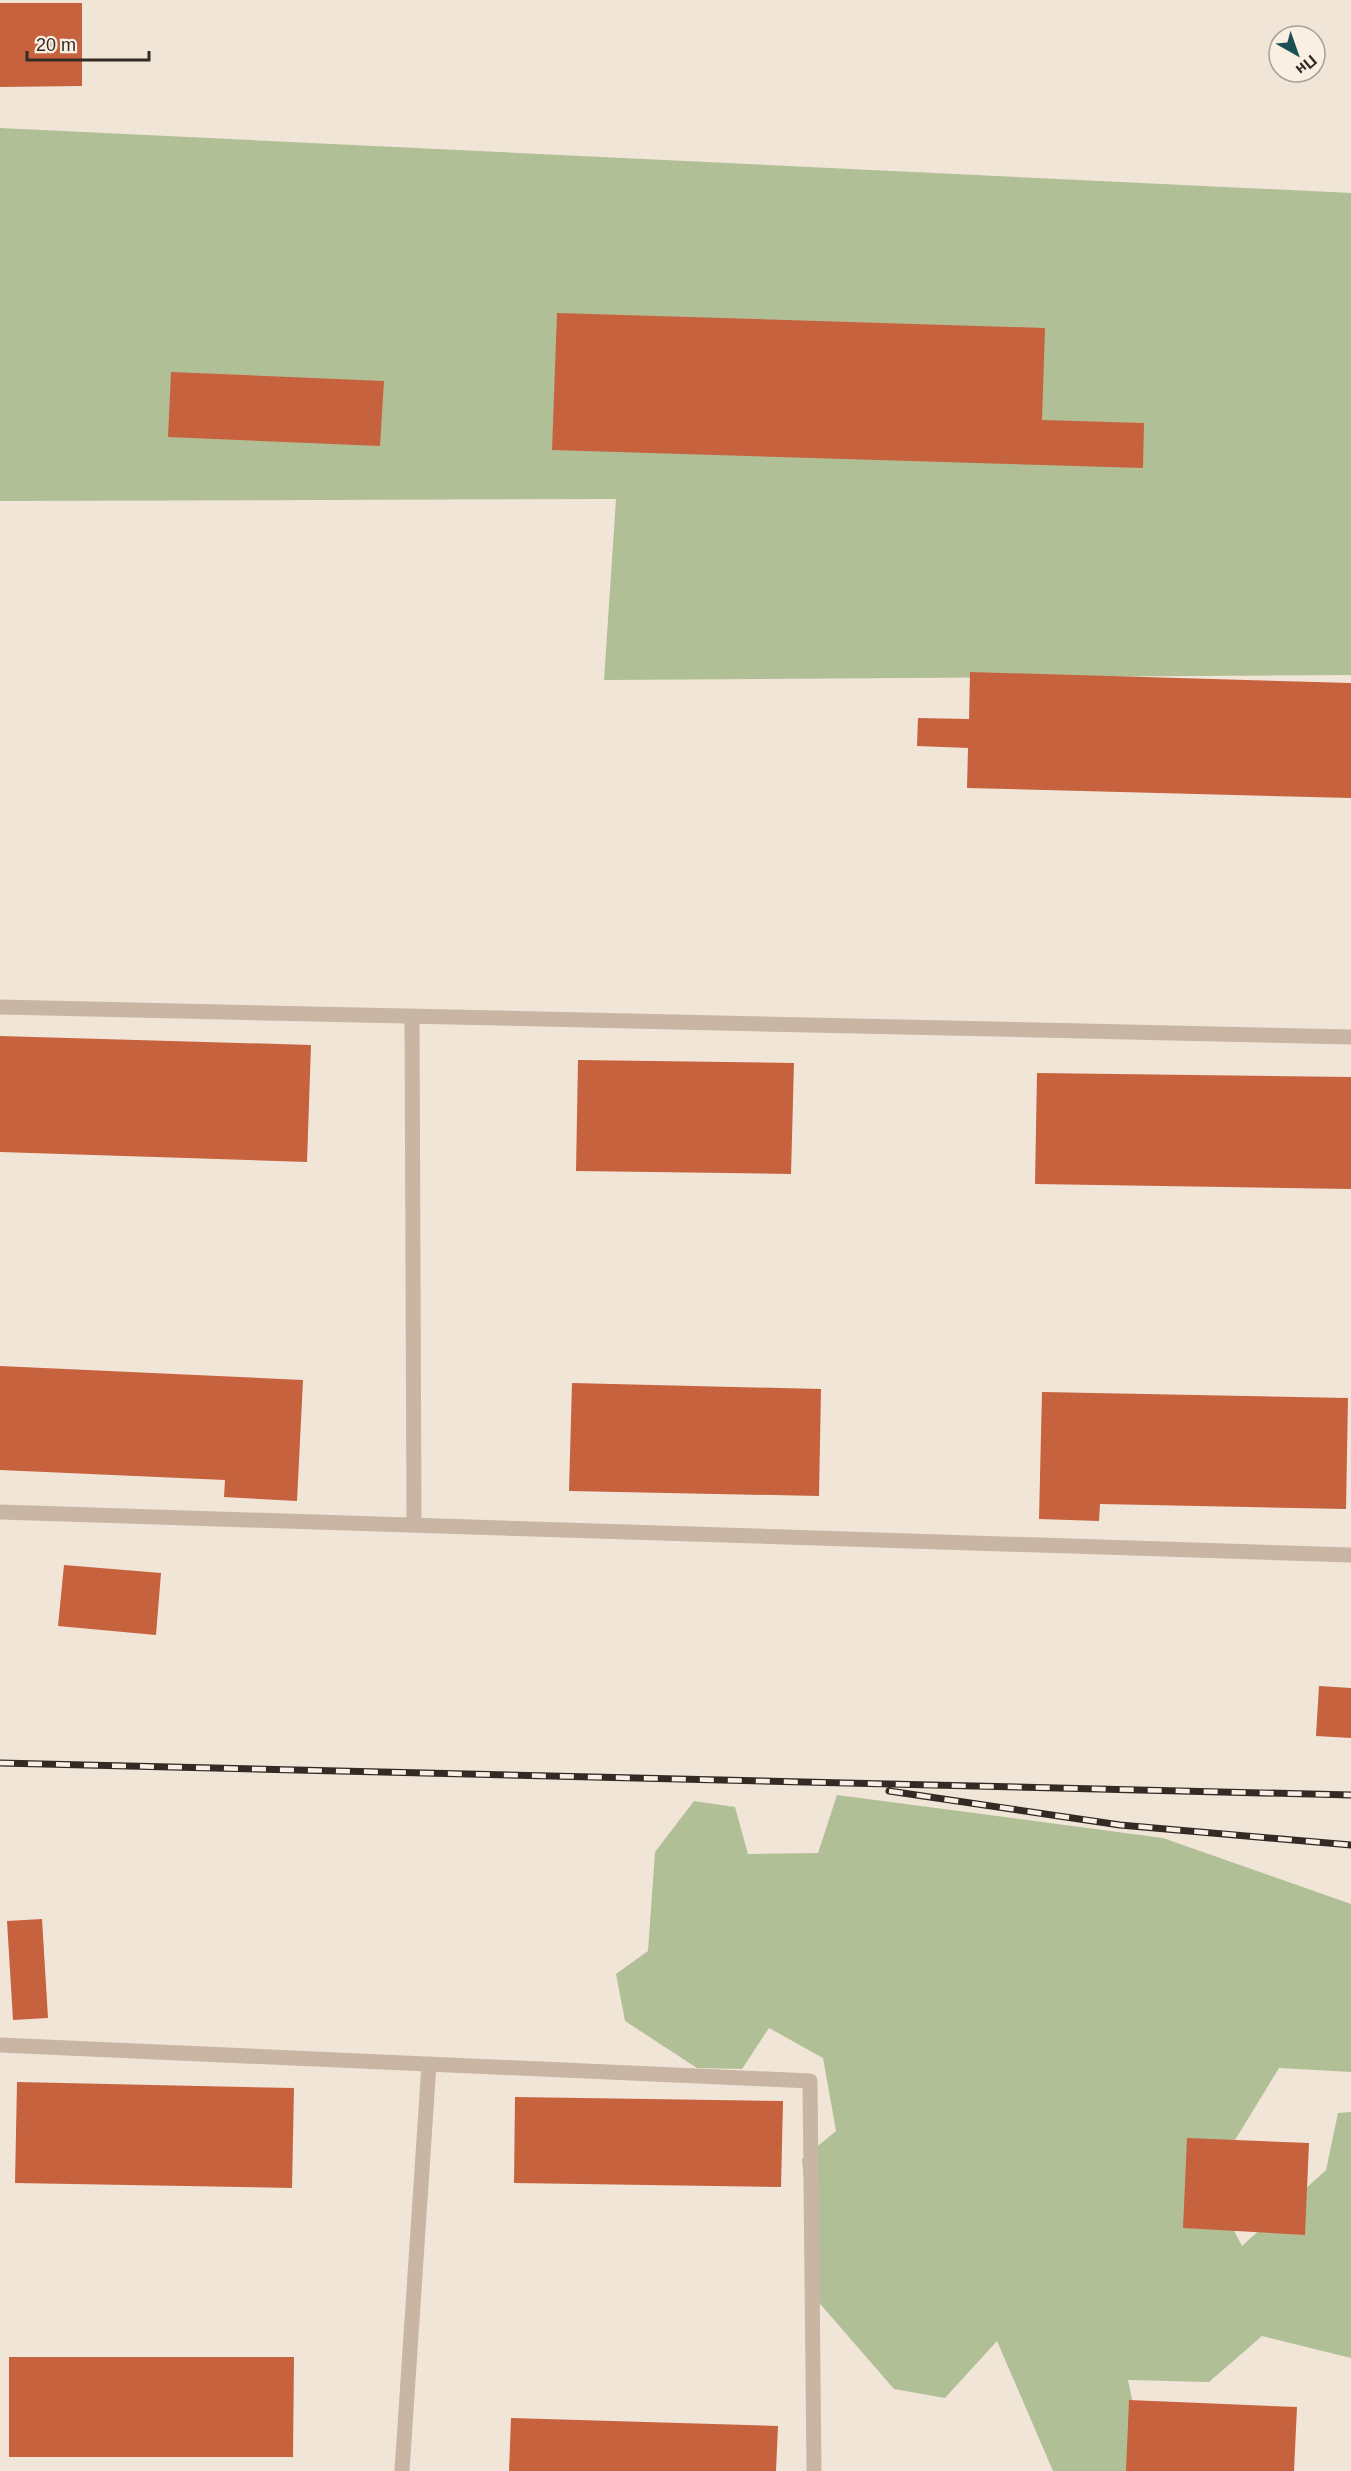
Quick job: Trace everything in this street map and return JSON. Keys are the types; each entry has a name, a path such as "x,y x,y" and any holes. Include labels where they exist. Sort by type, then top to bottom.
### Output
{"lane":[{"path":"0,1007 1351,1037"},
{"path":"412,1016 414,1525"},
{"path":"0,1512 1351,1555"},
{"path":"0,2045 810,2081 814,2471"},
{"path":"402,2471 429,2064"}],"green space":[{"path":"0,128 1351,193 1351,675 604,680 616,499 0,501"},
{"path":"837,1795 1163,1838 1351,1904 1351,2072 1279,2068 1229,2150 1197,2159 1242,2246 1326,2170 1338,2113 1351,2112 1351,2358 1262,2336 1209,2382 1128,2380 1147,2471 1053,2471 997,2341 945,2398 894,2389 815,2298 802,2159 836,2131 823,2058 769,2028 742,2069 697,2068 625,2021 616,1974 648,1951 655,1852 694,1801 735,1807 748,1854 818,1853"}],"building":[{"path":"0,3 82,3 82,86 0,87"},
{"path":"557,313 1045,328 1042,420 1144,423 1143,468 552,450"},
{"path":"171,372 384,381 380,446 168,437"},
{"path":"970,672 1351,683 1351,798 967,788 968,748 917,746 918,718 969,719"},
{"path":"0,1036 311,1045 307,1162 0,1152"},
{"path":"578,1060 794,1063 791,1174 576,1171"},
{"path":"1037,1073 1351,1077 1351,1189 1035,1184"},
{"path":"0,1366 303,1380 297,1501 224,1497 225,1480 0,1470"},
{"path":"572,1383 821,1389 819,1496 569,1491"},
{"path":"1042,1392 1348,1398 1346,1509 1100,1504 1099,1521 1039,1519"},
{"path":"64,1565 161,1573 156,1635 58,1626"},
{"path":"1319,1686 1351,1688 1351,1738 1316,1736"},
{"path":"42,1919 48,2018 13,2020 7,1921"},
{"path":"17,2082 294,2088 292,2188 15,2183"},
{"path":"515,2097 783,2101 781,2187 514,2183"},
{"path":"1187,2138 1309,2143 1305,2235 1183,2228"},
{"path":"9,2357 294,2357 293,2457 9,2457"},
{"path":"1129,2400 1297,2407 1294,2471 1126,2471"},
{"path":"511,2418 778,2426 776,2471 509,2471"}],"railway":[{"path":"0,1763 1351,1795"},
{"path":"889,1791 1120,1825 1351,1845"}]}
